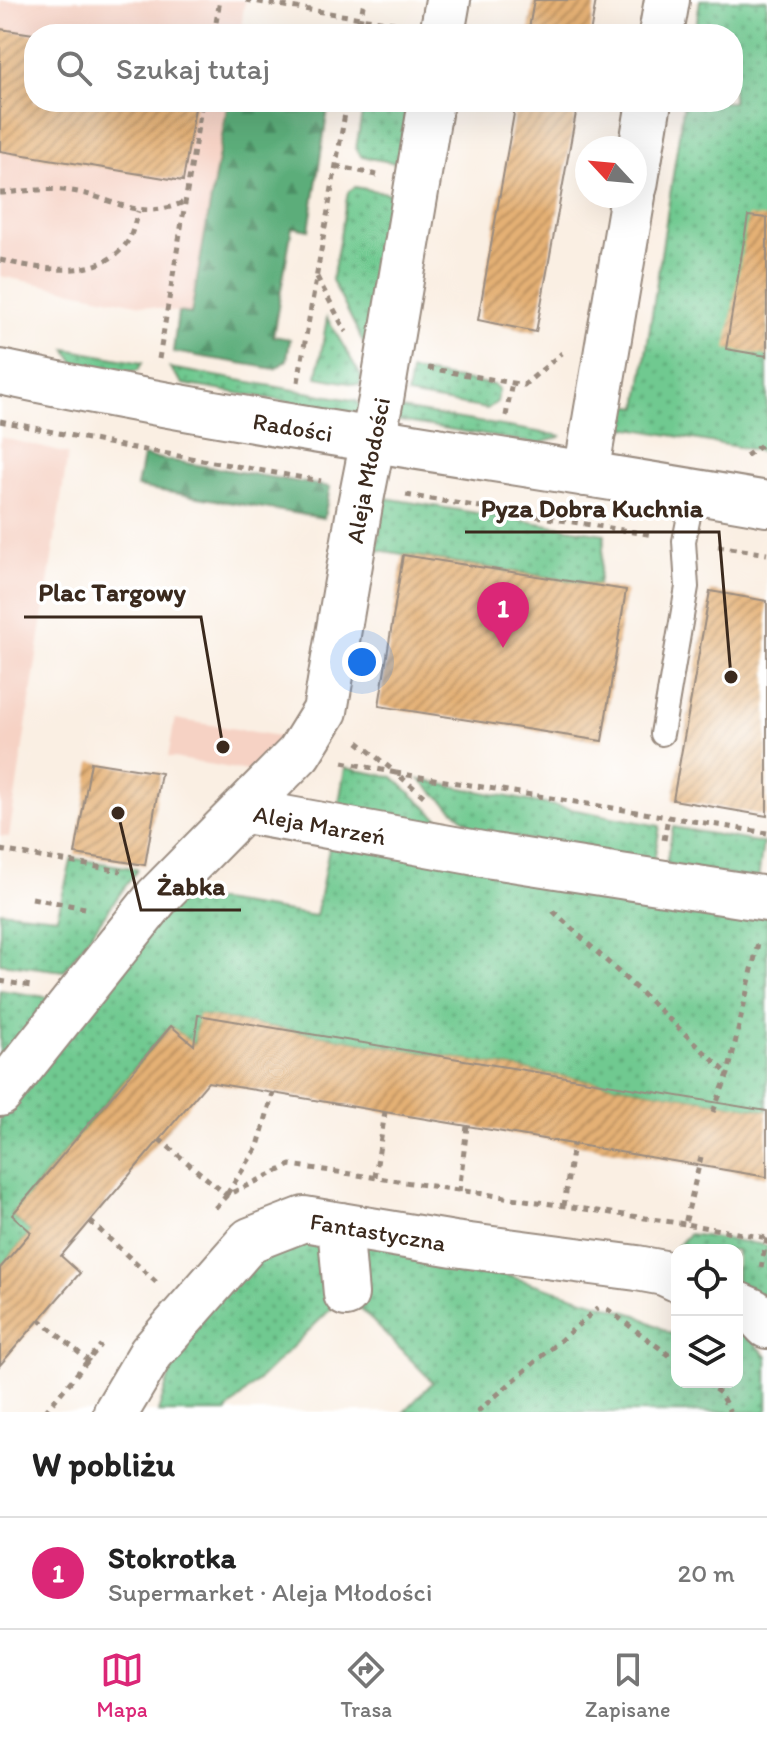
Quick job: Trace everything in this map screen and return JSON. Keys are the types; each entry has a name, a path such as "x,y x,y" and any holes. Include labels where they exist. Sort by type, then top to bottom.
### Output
{"street":[{"path":"444,24 448,0"},
{"path":"663,24 667,0"},
{"name":"Aleja Młodości","path":"245,811 299,753 325,711 429,112"},
{"path":"643,136 647,112"},
{"path":"586,474 631,208"},
{"name":"Radości","path":"0,372 129,399 373,442 767,504"},
{"name":"Aleja Marzeń","path":"0,1094 157,897 245,811 493,856 764,917"},
{"name":"Fantastyczna","path":"116,1412 151,1353 250,1240 304,1219 657,1273"},
{"path":"340,1225 346,1294"},
{"path":"743,1307 753,1311 767,1326"}],"lane":[{"path":"662,734 687,587 684,541 694,491"}],"path":[{"path":"216,24 220,0"},
{"path":"246,0 361,18"},
{"path":"360,24 364,0"},
{"path":"159,359 200,112"},
{"path":"298,382 345,112"},
{"path":"336,166 383,176"},
{"path":"0,193 34,189 64,190 93,195 138,211 169,209 185,202"},
{"path":"0,260 79,271 114,255 129,240 138,211"},
{"path":"388,361 524,385 564,351"},
{"path":"505,421 512,382"},
{"path":"0,421 122,446 363,488 767,554"},
{"path":"742,459 767,441"},
{"path":"325,711 396,773 767,833"},
{"path":"0,850 133,873"},
{"path":"32,898 91,909"},
{"path":"713,1112 728,1074 764,917"},
{"path":"227,1195 258,1146 273,1093"},
{"path":"375,1177 385,1112"},
{"path":"454,1244 467,1126"},
{"path":"159,1139 272,1231"},
{"path":"564,1206 573,1144"},
{"path":"657,1273 685,1224 701,1157"},
{"path":"90,1221 155,1281 191,1308"},
{"path":"685,1224 767,1238"},
{"path":"477,1412 601,1304 671,1356"},
{"path":"39,1319 96,1367"},
{"path":"713,1388 720,1393 730,1412"}],"shaded area":[{"path":"0,0 245,0 241,24 24,24 24,112 226,112 191,315 0,276"},
{"path":"0,437 68,454 9,837 0,836"},
{"path":"175,719 285,737 253,772 168,757"}],"green space":[{"path":"700,0 767,0 767,452 612,425 615,403 638,407 682,112 743,112 743,24 696,24"},
{"path":"226,112 327,112 309,230 292,227 273,336 290,339 287,360 275,369 173,352 178,312 191,314"},
{"path":"362,112 406,112 398,163 362,157 356,149"},
{"path":"355,187 393,194 367,350 332,280 348,192"},
{"path":"327,318 361,376 360,385 317,377"},
{"path":"66,349 142,363 138,370 124,375 77,367"},
{"path":"170,368 357,401 362,407 361,414 183,384"},
{"path":"411,371 493,385 499,389 497,402 487,409 407,395"},
{"path":"395,408 562,436 538,444 393,420"},
{"path":"143,456 330,487 324,518 137,487"},
{"path":"385,498 605,534 598,585 377,550"},
{"path":"345,768 393,777 451,830 338,809"},
{"path":"420,780 660,826 654,861 477,831"},
{"path":"673,827 763,843 758,880 666,864"},
{"path":"331,838 767,916 767,1111 199,1015 194,1045 170,1026 12,1215 31,1232 0,1268 0,1094 178,899 187,896 316,916"},
{"path":"72,858 138,869 64,971 0,963 0,911 57,917"},
{"path":"0,990 52,998 0,1062"},
{"path":"340,1225 637,1315 671,1334 671,1388 743,1388 743,1331 767,1357 767,1412 404,1412 433,1382 346,1294 226,1412 158,1412 173,1364 151,1353 250,1240"},
{"path":"689,1234 767,1245 767,1301 743,1284 743,1244 680,1244"}],"building":[{"path":"534,0 596,0 592,24 530,24"},
{"path":"0,29 24,33 24,112 194,112 183,181 0,151"},
{"path":"514,112 576,112 536,332 478,320"},
{"path":"748,216 767,218 767,356 726,349"},
{"path":"403,555 626,590 602,741 379,706"},
{"path":"710,591 767,601 767,816 673,800"},
{"path":"91,762 161,773 145,865 75,854"},
{"path":"198,1015 767,1111 767,1177 208,1082 61,1256 80,1273 0,1365 0,1268 31,1232 12,1215 171,1026 194,1045"}],"place":[{"name":"Stokrotka","path":"503,648"},
{"name":"Pyza Dobra Kuchnia","path":"731,677"},
{"name":"Plac Targowy","path":"223,747"},
{"name":"Żabka","path":"118,813"}]}
